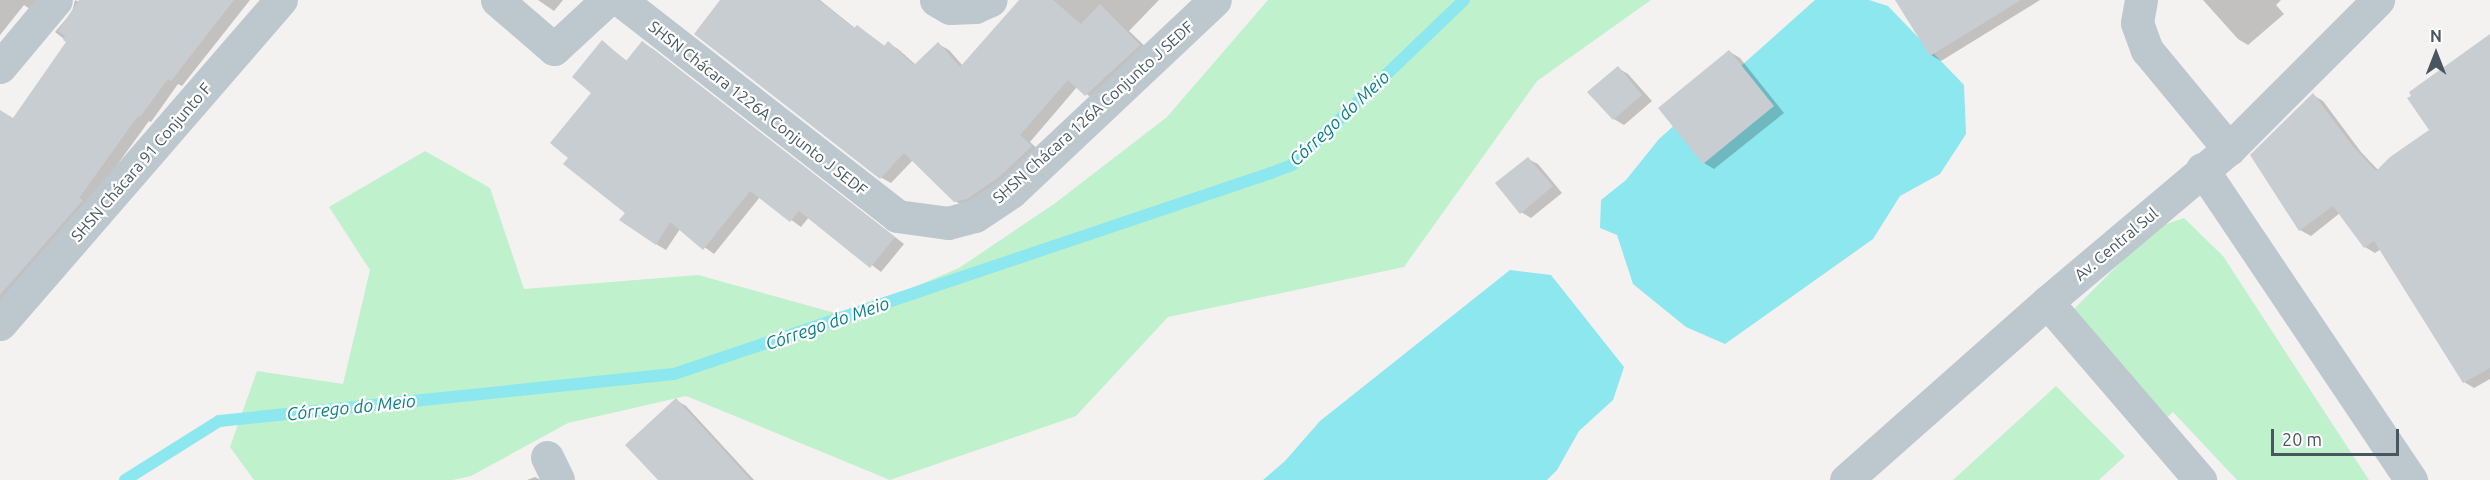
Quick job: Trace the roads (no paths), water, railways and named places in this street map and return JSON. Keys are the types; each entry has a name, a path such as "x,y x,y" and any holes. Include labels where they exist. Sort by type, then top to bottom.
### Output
{"street":[{"path":"0,67 56,0"},
{"name":"SHSN Chácara 91 Conjunto F","path":"0,324 281,0"},
{"path":"497,0 554,49 607,0"},
{"name":"SHSN Chácara 1226A Conjunto J SEDF","path":"620,0 897,216"},
{"path":"936,0 950,8 975,7 991,0"},
{"name":"SHSN Chácara 126A Conjunto J SEDF","path":"897,216 948,223 975,216 1011,192 1215,0"},
{"path":"2140,0 2137,23 2147,50 2229,149"},
{"name":"Av. Central Sul","path":"1846,480 2047,302 2162,207 2202,169 2229,149 2378,0"},
{"path":"2202,169 2411,480"},
{"path":"2047,302 2200,480"}],"water":[{"path":"1815,0 1869,0 1888,6 1964,85 1966,134 1940,174 1900,196 1873,239 1725,344 1686,327 1633,284 1617,235 1600,228 1601,200 1626,180 1659,139"},
{"path":"1510,270 1551,275 1624,367 1613,400 1579,431 1557,470 1547,480 1263,480 1285,461 1320,421"}],"waterway":[{"name":"Córrego do Meio","path":"125,480 219,421 674,374 1271,173 1292,165 1464,0"}]}
